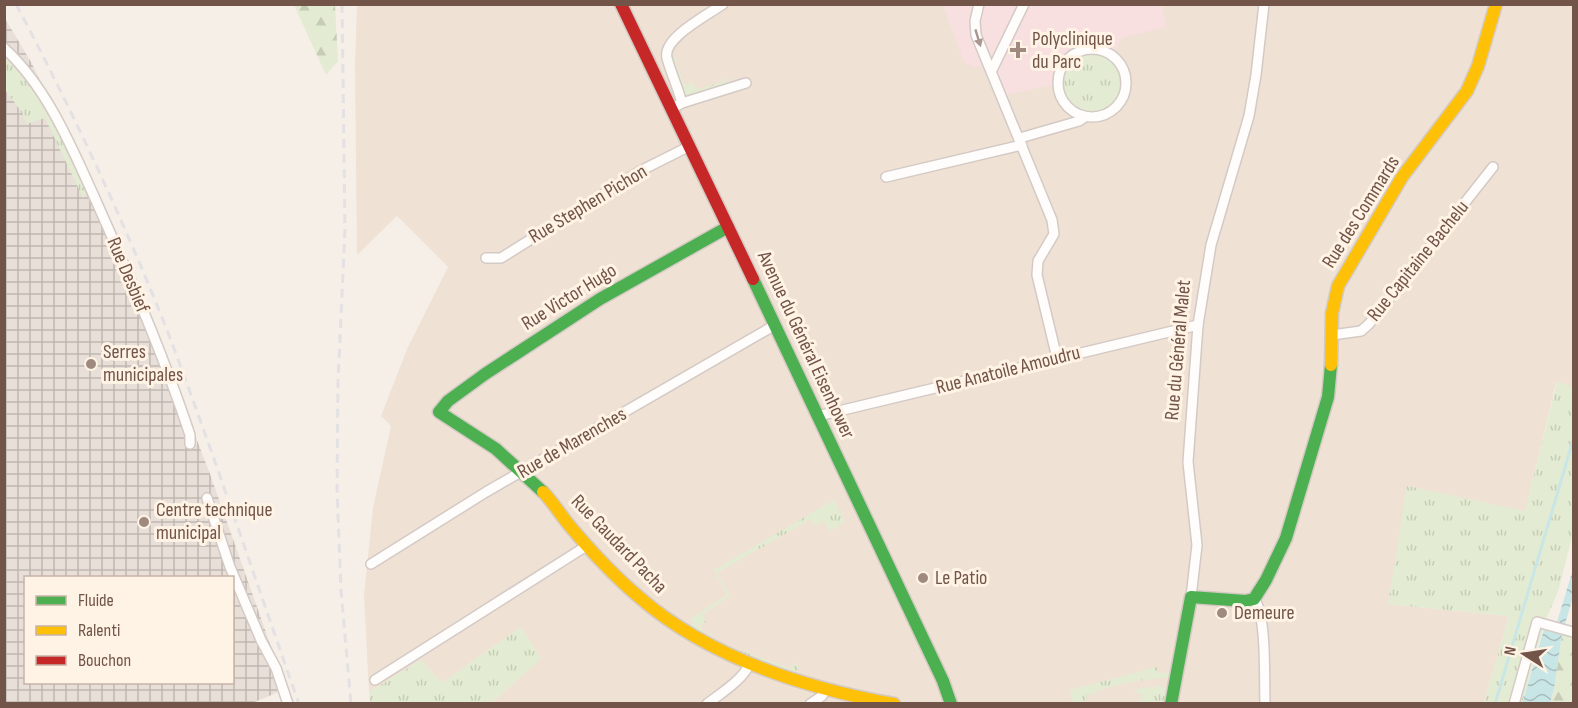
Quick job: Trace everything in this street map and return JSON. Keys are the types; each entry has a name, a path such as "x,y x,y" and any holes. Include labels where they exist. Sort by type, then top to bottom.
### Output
{"street":[{"name":"Avenue du Général Eisenhower","path":"621,4 677,106 690,146 943,681 951,704"},
{"path":"677,106 681,94 666,56 667,47 674,38 723,4"},
{"path":"979,4 975,27 982,49 1054,229 1052,239 1041,255 1037,268 1057,358"},
{"path":"992,70 1024,4"},
{"name":"Rue du Général Malet","path":"1171,704 1191,597 1197,545 1188,462 1198,325 1211,245 1249,116 1264,4"},
{"name":"Rue des Commards","path":"1254,599 1266,580 1292,520 1328,396 1334,298 1347,268 1402,177 1467,91 1478,66 1496,4"},
{"name":"Rue Desbief","path":"4,48 29,75 77,159 131,279 169,372 190,435 190,444"},
{"path":"886,177 1021,142 1085,117 1107,114 1122,98 1125,76 1114,57 1104,51 1093,49 1072,56 1064,63 1059,74 1060,96 1066,106 1085,117"},
{"path":"677,106 746,83"},
{"name":"Rue Stephen Pichon","path":"486,258 501,258 640,171 690,146"},
{"name":"Rue Capitaine Bachelu","path":"1332,335 1361,331 1369,324 1493,167"},
{"name":"Rue Victor Hugo","path":"439,412 447,401 485,374 600,299 729,227"},
{"name":"Rue de Marenches","path":"370,564 486,492 775,325"},
{"name":"Rue Anatoile Amoudru","path":"818,416 1198,325"},
{"name":"Rue Gaudard Pacha","path":"439,412 497,450 523,472 639,598 698,639 750,663 826,689 894,704"},
{"path":"207,498 234,576"},
{"path":"375,680 588,545"},
{"path":"234,576 261,640 276,668 288,704"},
{"path":"1191,597 1245,602 1254,599 1258,604 1262,626 1265,704"},
{"path":"1514,704 1541,623 1573,632"},
{"path":"707,704 736,680 750,663"},
{"path":"810,704 822,696 826,689"}],"shaded area":[{"path":"357,5 1573,5 1573,386 1556,383 1525,512 1389,604 1509,616 1484,703 491,703 540,659 521,627 442,683 421,660 369,692 364,595 373,508 391,426 381,416 408,347 448,267 397,216 357,255 355,63"},
{"name":"Polyclinique du Parc","path":"943,5 1162,5 1166,27 1122,38 1114,53 1099,48 1084,47 1071,52 1060,66 1054,84 1007,95 992,61 975,67 964,62"},
{"path":"4,17 31,62 129,263 210,474 286,689 252,703 5,703"}],"green space":[{"path":"294,5 335,5 338,61 326,75"},
{"path":"1092,49 1105,52 1116,59 1123,70 1126,83 1123,96 1116,107 1105,114 1092,117 1079,114 1068,107 1061,96 1058,83 1061,70 1068,59 1079,52"},
{"path":"4,56 30,87 51,120 86,192 83,198 45,118 27,124 5,90"},
{"path":"678,58 675,61 684,85 694,83 695,90 722,82 724,76 727,84 684,97 671,60"},
{"path":"1557,382 1573,386 1573,533 1558,592 1546,619 1522,703 1484,703 1509,616 1388,604 1407,486 1525,511"},
{"path":"834,500 845,522 830,531 824,521 815,526 811,519 717,573 730,596 702,615 706,622 700,626 706,636 712,632 710,639 791,669 794,662 799,667 794,674 714,644 689,627 693,624 690,619 727,595 714,570"},
{"path":"521,627 541,659 491,703 370,703 369,692 421,660 442,683"},
{"path":"1562,634 1573,637 1573,703 1550,704 1554,689"},
{"path":"1157,667 1159,674 1170,672 1169,677 1129,682 1096,691 1095,695 1087,694 1086,703 1073,703 1070,690"},
{"path":"1161,686 1167,689 1163,703 1140,703 1141,693 1134,692 1135,689"}],"water":[{"path":"1573,569 1573,597 1562,634 1550,703 1522,704 1544,629 1554,632"}],"waterway":[{"path":"1495,704 1574,437"}],"railway":[{"path":"16,4 96,165 167,330 299,704"},
{"path":"342,4 345,229 338,382 337,491 341,590 351,704"}],"traffic: fast":[{"path":"543,492 496,449 439,412 448,401 485,374 600,299 728,227"},
{"path":"753,279 943,681 951,704"},
{"path":"1171,704 1191,597 1245,601 1254,599 1266,580 1286,538 1328,397 1331,365"}],"traffic: slow":[{"path":"1331,365 1332,313 1338,286 1402,177 1467,91 1478,66 1496,4"},
{"path":"543,492 577,534 620,580 666,618 696,637 759,667 793,679 894,704"}],"traffic: jam":[{"path":"621,4 753,279"}],"place":[{"name":"Polyclinique du Parc","path":"1018,50"},
{"name":"Serres municipales","path":"91,364"},
{"name":"Centre technique municipal","path":"144,522"},
{"name":"Le Patio","path":"923,578"},
{"name":"Demeure","path":"1222,613"}]}
